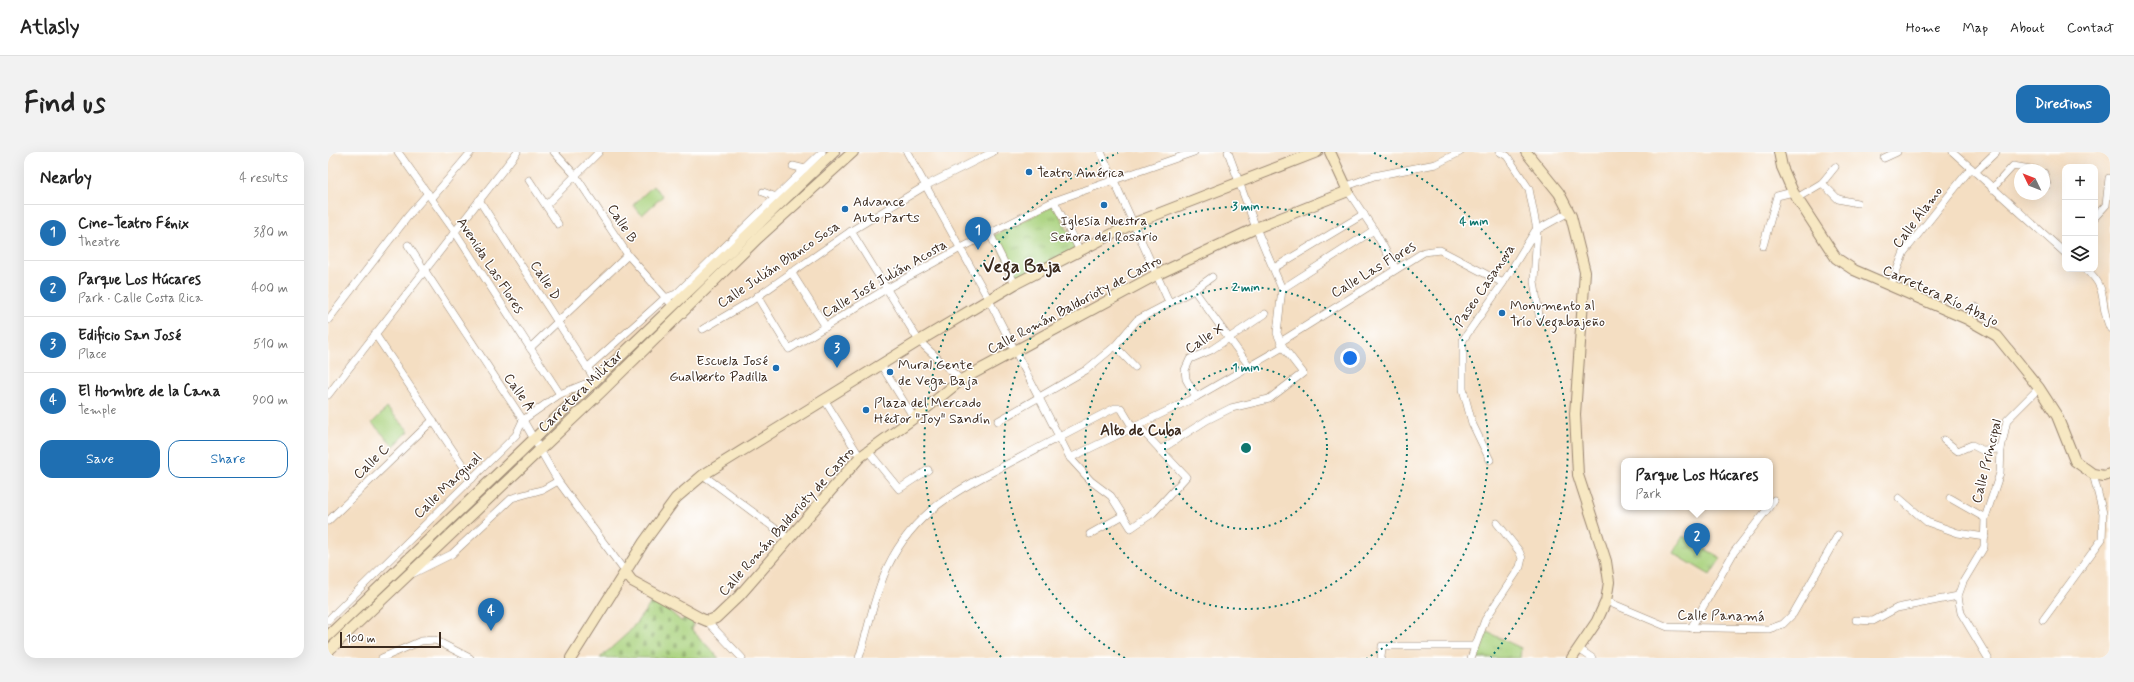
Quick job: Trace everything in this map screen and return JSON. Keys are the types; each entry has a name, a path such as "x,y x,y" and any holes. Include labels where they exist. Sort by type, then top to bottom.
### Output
{"street":[{"name":"Avenida Las Flores","path":"398,152 455,232 560,394"},
{"path":"328,320 408,215 430,196 471,152"},
{"path":"328,395 517,152"},
{"name":"Calle B","path":"554,152 575,175 628,255 673,306"},
{"path":"546,205 599,152"},
{"path":"587,368 665,298 676,294 822,152"},
{"name":"Carretera Militar","path":"328,636 534,439 592,380 673,306 834,152"},
{"name":"Carretera Militar","path":"328,651 758,238 852,152"},
{"path":"859,658 883,578 904,540 913,529 941,502 958,490 983,478 1059,436 1115,408 1121,408 1136,427 1186,477 1153,513 1131,528 1122,516 1111,496 1091,481 1070,458 1059,436 1040,398 989,300 907,152"},
{"name":"Calle Julián Blanco Sosa","path":"703,329 751,302 757,296 851,230 925,186 993,152"},
{"path":"1101,152 1132,224 1169,302"},
{"name":"Calle José Julián Acosta","path":"757,296 789,349 886,289 1054,201 1194,152"},
{"path":"1160,450 1207,420 1225,411 1240,405 1269,399 1303,373 1277,333 1282,289 1256,228 1228,152"},
{"path":"571,658 626,573 644,542 676,498 703,475 919,341 1016,284 1132,224 1317,152"},
{"path":"1330,152 1347,189 1374,230 1396,269"},
{"path":"1347,189 1374,176 1436,164 1460,152"},
{"path":"1500,152 1507,156 1529,188 1538,230 1534,282 1539,315"},
{"path":"1526,152 1559,193 1569,212 1585,272 1576,414 1578,475 1606,561 1609,582 1606,601 1597,621 1572,658"},
{"name":"Carretera Río Abajo","path":"1779,152 1782,167 1795,195 1836,258 1854,270 1967,319 1997,336 2039,388 2057,416 2075,461 2093,474"},
{"path":"1884,158 1897,152"},
{"path":"1952,152 1992,189 2062,249"},
{"name":"Calle Álamo","path":"1890,285 1904,252 1973,170 1996,152"},
{"path":"793,166 805,169"},
{"path":"1992,189 2014,166"},
{"path":"1763,246 1778,196 1795,195 1822,183 1835,167"},
{"path":"2098,214 2106,206 2109,178"},
{"path":"529,180 558,224"},
{"path":"1822,183 1838,199 1857,203"},
{"name":"Calle Román Baldorioty de Castro","path":"707,621 716,618 739,596 860,457 914,418 961,380 1156,275 1256,228 1347,189"},
{"path":"763,192 776,198"},
{"name":"Calle D","path":"479,200 587,368 592,380"},
{"path":"1054,201 1080,251"},
{"name":"Paseo Casanova","path":"1490,460 1472,423 1463,389 1463,340 1504,283 1538,230 1569,212"},
{"path":"1274,268 1364,214"},
{"path":"851,230 919,341 961,380"},
{"path":"1282,289 1374,230"},
{"path":"990,234 1016,284"},
{"name":"Calle A","path":"408,245 523,420 558,481 626,573"},
{"name":"Calle Las Flores","path":"1070,458 1196,397 1250,367 1396,269 1424,252 1440,250 1504,283"},
{"path":"530,348 628,255"},
{"path":"791,272 826,327"},
{"path":"2089,272 2101,282 2110,328"},
{"path":"998,421 1086,370 1115,346 1136,320 1194,290 1212,277"},
{"path":"1194,290 1250,367"},
{"path":"1967,319 1976,307"},
{"name":"Calle X","path":"1196,397 1186,379 1185,370 1190,359 1211,350 1228,337 1265,314"},
{"path":"375,334 472,479"},
{"path":"1115,346 1135,367"},
{"path":"881,365 914,418"},
{"name":"Calle Marginal","path":"328,620 516,435 523,420 560,394 592,380"},
{"name":"Calle Principal","path":"1958,596 1963,582 1984,547 1985,518 2000,473 2001,449 2007,420 2039,388"},
{"path":"824,399 860,457"},
{"name":"Calle C","path":"328,522 433,420"},
{"path":"1944,440 1958,451 1972,445 1982,450 2001,449"},
{"path":"868,451 899,489 928,470"},
{"path":"2043,620 2102,539 2103,513 2093,474 2104,476 2110,474"},
{"path":"703,475 788,538"},
{"path":"405,578 452,554 512,498 544,490 558,481"},
{"path":"1899,498 1927,522 1958,533 1985,537"},
{"path":"1950,498 1985,518"},
{"path":"1691,628 1734,552 1766,510"},
{"path":"1090,534 1122,516"},
{"path":"1471,658 1474,646 1485,620 1520,567 1522,558 1519,551 1497,523"},
{"name":"Calle Panamá","path":"1606,601 1668,627 1769,629 1783,624 1793,614 1838,535"},
{"path":"626,573 632,581 707,621 742,658"},
{"path":"1856,620 1873,621 1898,608 1958,596 1961,613 1988,658"},
{"path":"382,658 422,641 435,640 470,658"},
{"path":"1381,658 1382,646 1474,646"},
{"path":"1579,649 1592,658"}],"green space":[{"path":"653,186 663,196 642,215 633,205"},
{"path":"1055,205 1078,251 1016,282 993,236"},
{"path":"387,408 409,431 394,446 372,423"},
{"path":"1683,536 1721,558 1710,575 1673,553"},
{"path":"655,598 681,621 686,616 694,621 692,630 719,658 600,658 629,632"},
{"path":"1485,631 1521,648 1520,658 1476,658"}],"place":[{"name":"Teatro América","path":"1029,172"},
{"name":"Iglesia Nuestra Señora del Rosario","path":"1104,205"},
{"name":"Advance Auto Parts","path":"845,209"},
{"name":"Cine-Teatro Fénix","path":"978,250"},
{"name":"Monumento al Trío Vegabajeño","path":"1502,313"},
{"name":"Escuela José Gualberto Padilla","path":"776,368"},
{"name":"Edificio San José","path":"837,368"},
{"name":"Mural Gente de Vega Baja","path":"890,372"},
{"name":"Plaza del Mercado Héctor \"Joy\" Sandín","path":"866,410"},
{"name":"Parque Los Húcares","path":"1697,556"},
{"name":"El Hombre de la Cana","path":"491,631"}],"district":[{"name":"Vega Baja","path":"1022,266"},
{"name":"Alto de Cuba","path":"1141,430"}]}
